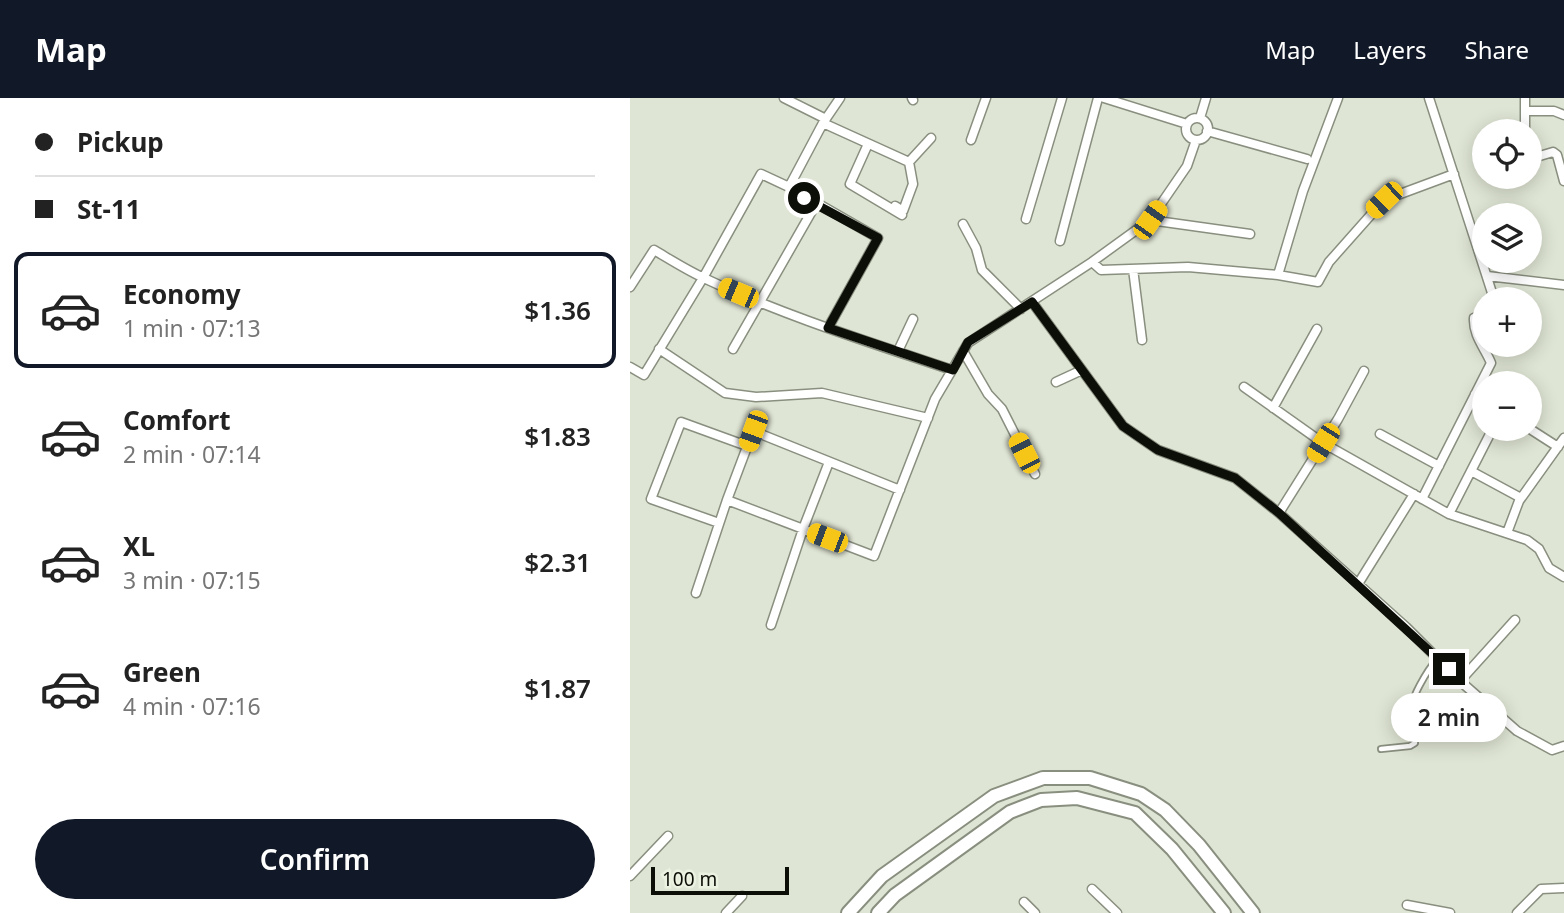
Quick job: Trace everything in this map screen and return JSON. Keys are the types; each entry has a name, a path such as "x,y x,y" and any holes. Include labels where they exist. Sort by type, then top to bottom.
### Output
{"street":[{"path":"784,98 868,144 909,162"},
{"path":"789,187 824,121 840,98"},
{"path":"971,140 986,98"},
{"path":"1026,219 1062,98"},
{"path":"1060,241 1098,98"},
{"path":"1104,98 1187,124"},
{"path":"1200,118 1206,98"},
{"path":"1278,275 1305,184 1338,98"},
{"path":"1429,98 1490,287"},
{"path":"1525,98 1525,119"},
{"path":"1525,111 1554,111 1564,115"},
{"path":"727,500 874,556 935,399 968,342 1092,262 1150,220 1187,166 1196,140 1205,136 1206,123 1200,118 1191,119 1187,124 1187,134 1196,140"},
{"path":"1207,131 1307,159"},
{"path":"895,206 903,211 912,187 909,162 931,138"},
{"path":"868,144 850,184 902,215"},
{"path":"1542,155 1553,152 1556,155 1564,181"},
{"path":"630,367 644,375 703,278 761,174 878,238 828,328"},
{"path":"1092,262 1101,270 1188,267 1278,275 1318,282 1329,262 1384,200 1454,174"},
{"path":"733,349 816,204"},
{"path":"1150,220 1251,234"},
{"path":"963,224 976,248 982,270 1021,309"},
{"path":"630,287 654,250 703,278 760,302 953,370"},
{"path":"1133,269 1142,340"},
{"path":"1487,276 1564,285"},
{"path":"1032,302 1123,426 1158,450 1235,478 1279,513 1517,731 1552,750 1564,746"},
{"path":"898,351 913,319"},
{"path":"1273,408 1317,329"},
{"path":"659,349 725,393 756,397 822,393 928,418"},
{"path":"963,351 988,394 1002,409 1035,474"},
{"path":"1056,382 1082,370"},
{"path":"1279,513 1364,371"},
{"path":"1244,387 1323,443 1449,514 1527,540 1539,549 1549,568 1564,577"},
{"path":"1358,584 1439,466 1472,400"},
{"path":"719,523 651,499 681,422 747,446"},
{"path":"695,593 753,431 900,490"},
{"path":"1380,434 1439,466"},
{"path":"1542,437 1558,447"},
{"path":"1507,533 1521,498 1564,438"},
{"path":"1449,514 1487,441"},
{"path":"771,625 803,529 830,462"},
{"path":"1471,471 1521,498"},
{"path":"1460,681 1515,621"},
{"path":"848,913 882,876 995,796 1043,778 1090,778 1140,793 1165,810 1190,836 1253,913"},
{"path":"878,913 895,895 1010,812 1041,800 1077,798 1135,813 1172,849 1224,913"},
{"path":"630,876 668,836"},
{"path":"1517,913 1541,889 1564,888"},
{"path":"1092,889 1117,913"},
{"path":"726,913 742,896"},
{"path":"1024,902 1035,913"},
{"path":"1407,905 1450,913"}],"lane":[{"path":"1381,749 1415,743 1416,729 1410,712 1418,690 1438,658"}],"route":[{"path":"804,198 878,238 828,328 953,370 968,342 1032,302 1123,426 1158,450 1235,478 1279,513 1449,669"}]}
